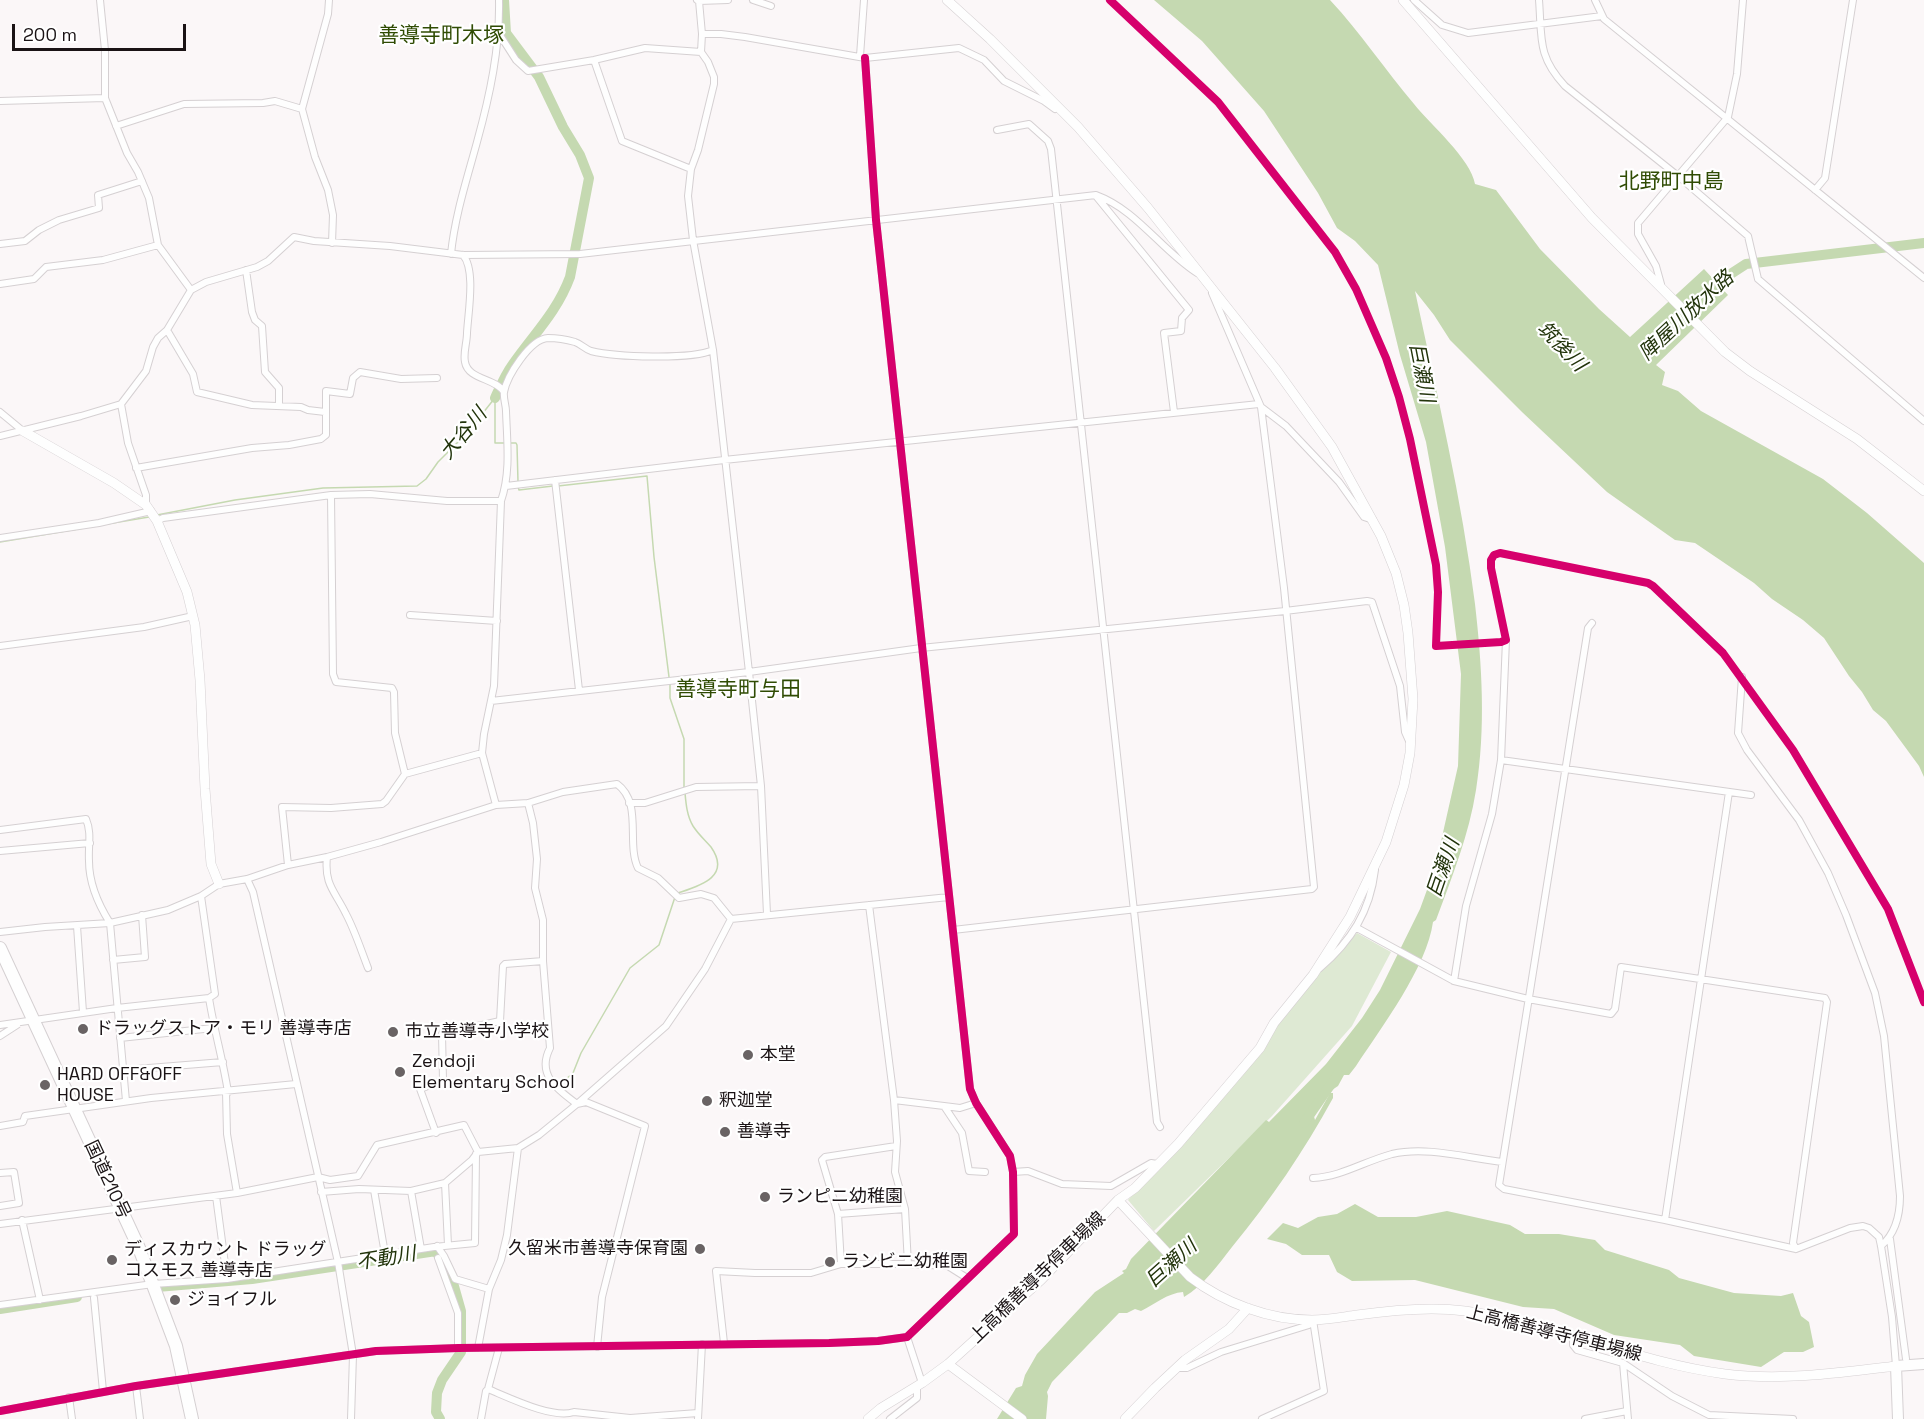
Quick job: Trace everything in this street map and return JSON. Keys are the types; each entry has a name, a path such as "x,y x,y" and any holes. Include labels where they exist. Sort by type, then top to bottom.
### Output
{"highway":[{"name":"国道210号","path":"0,948 73,1109 121,1207 153,1284 176,1346 192,1419"}],"main road":[{"path":"1898,1419 1896,1366 1909,1362 1924,1364"}],"street":[{"path":"100,0 105,50 105,98 127,153 149,198 158,245 191,290"},
{"path":"329,0 328,14 302,109 315,157 328,190 333,215 332,243"},
{"path":"451,254 458,207 488,102 495,60 499,0"},
{"path":"728,0 698,0 702,34 701,52 711,69 714,84 691,169 688,196 693,240 713,350 749,672 761,786 766,914"},
{"path":"753,0 771,6"},
{"path":"0,1412 103,1391 376,1351 868,1341 907,1337 1014,1234 1013,1172 1010,1156 976,1103 970,1089 876,220 863,57 864,0"},
{"path":"947,0 990,39 1066,115 1148,208 1301,403 1332,447 1381,536 1396,573 1404,605 1413,699 1409,760 1400,801 1386,842 1350,917 1313,975 1274,1023 1260,1048 1212,1107 1121,1203"},
{"path":"1403,0 1592,219 1696,325 1745,368 1857,439 1924,491"},
{"path":"1414,0 1442,26 1468,33 1602,16"},
{"path":"1539,0 1544,56 1555,76 1748,236 1758,279 1924,421"},
{"path":"1595,0 1602,16 1924,278"},
{"path":"1662,288 1656,266 1638,234 1638,224 1728,117 1737,74 1743,0"},
{"path":"1815,190 1825,178 1852,0"},
{"path":"498,31 516,60 528,71 594,60 645,48 701,52"},
{"path":"702,34 745,37 863,57 959,48 984,60 1005,81 1066,115"},
{"path":"594,60 622,141 691,169"},
{"path":"0,101 105,98"},
{"path":"116,126 184,104 275,101 302,109"},
{"path":"997,130 1029,124 1048,141 1051,149 1157,1122 1160,1127"},
{"path":"0,244 25,241 39,230 59,220 99,208 98,195 142,181"},
{"path":"1096,195 1189,310 1182,318 1181,331 1164,333 1174,412"},
{"path":"0,436 121,404 146,372 153,347 158,338 167,330 191,290 206,282 268,261 294,237 332,243 390,246 463,255 580,254 1057,199 1096,195 1104,198 1144,226 1182,262 1205,279 1260,405 1284,588 1314,886 1312,889 953,930"},
{"path":"0,284 34,279 46,267 103,260 158,245"},
{"path":"463,255 468,261 470,280 466,366 473,374 500,386 504,392"},
{"path":"246,270 252,312 255,320 262,326 265,372 279,388 279,406"},
{"path":"167,330 193,374 197,392 252,405 302,407 326,412"},
{"path":"496,805 482,753 483,734 494,687 501,501 506,486 504,392 521,359 538,340 574,342 589,350 604,353 686,356 713,350"},
{"path":"136,468 321,439 326,435 326,391 350,394 352,378 360,372 401,379 437,378"},
{"path":"121,404 128,443 149,508 157,521 186,592 193,616 200,680 211,864 219,884"},
{"path":"506,486 724,460 1174,412 1260,405 1286,426 1339,482 1364,517 1372,520"},
{"path":"0,412 22,431 114,483 149,508"},
{"path":"555,480 579,690"},
{"path":"157,521 163,518 331,495 370,494 447,501 501,501"},
{"path":"331,495 333,674 336,682 392,688 395,733 405,774"},
{"path":"0,538 99,523 149,508"},
{"path":"492,701 749,672 921,648 1367,601 1372,602 1400,686 1405,732 1410,742"},
{"path":"410,615 497,621"},
{"path":"0,646 144,627 193,616"},
{"path":"1592,623 1588,628 1564,769 1499,1183 1503,1189 1665,1220 1796,1249 1850,1228 1863,1226 1869,1228 1879,1237 1881,1246 1892,1317 1896,1366"},
{"path":"1454,981 1466,906 1492,814 1501,760 1506,640"},
{"path":"1742,677 1737,733 1799,820 1828,873 1875,993 1884,1036 1900,1196 1900,1215 1890,1239 1881,1246"},
{"path":"288,865 282,807 331,808 382,804 405,774 482,753"},
{"path":"1501,760 1751,795"},
{"path":"0,932 110,923 168,910 201,896 219,884 247,879 288,865 327,857 429,828 496,805 528,803 563,792 617,784 625,792 629,803 632,816 633,853 638,868 658,878 679,898 701,894 714,898 731,919"},
{"path":"629,803 645,803 696,787 761,786"},
{"path":"1665,1220 1730,792"},
{"path":"528,803 536,850 536,888 543,920 543,961 550,1048 546,1056 546,1073 558,1089 577,1104"},
{"path":"0,830 86,819 89,826 88,861 92,884 100,908 110,923 126,1101"},
{"path":"0,851 90,843"},
{"path":"327,857 326,873 334,896 346,914 368,968"},
{"path":"1313,975 1334,956 1357,928 1372,890 1375,864"},
{"path":"247,879 253,892 339,1264 353,1355 351,1419"},
{"path":"0,1026 83,1012 210,998 215,994 201,896"},
{"path":"731,919 949,897"},
{"path":"869,905 894,1100 895,1172 905,1209 908,1264"},
{"path":"113,960 145,957 142,915"},
{"path":"321,1192 358,1189 411,1191 445,1183 477,1153 518,1148 539,1135 666,1026 705,969 731,919"},
{"path":"77,926 83,1012"},
{"path":"1357,928 1454,981 1528,999 1611,1014 1615,1009 1622,967 1825,998 1827,1000 1793,1243 1796,1249"},
{"path":"436,1133 420,1089 443,1080 442,1034 500,1021 503,966 543,961"},
{"path":"210,998 213,1028 224,1062 227,1134 237,1193"},
{"path":"0,1036 13,1027 34,1020"},
{"path":"120,1038 213,1028"},
{"path":"124,1070 224,1062"},
{"path":"0,1126 23,1122 25,1116 126,1101 296,1084"},
{"path":"894,1100 960,1108 976,1103"},
{"path":"577,1104 586,1102 645,1126 602,1297 597,1347"},
{"path":"944,1106 962,1133 969,1171 985,1172"},
{"path":"0,1224 237,1193 318,1177 330,1180 358,1176 377,1145 464,1125 477,1153 475,1243 437,1246 339,1264 227,1279 153,1284 0,1305"},
{"path":"842,1264 838,1214 823,1163 824,1158 896,1146"},
{"path":"478,1348 489,1289 501,1260 507,1235 518,1148"},
{"path":"1313,1178 1335,1176 1366,1162 1410,1151 1502,1162"},
{"path":"1013,1172 1028,1172 1062,1184 1111,1186 1151,1164 1157,1164"},
{"path":"0,1173 14,1172 19,1203 0,1206"},
{"path":"445,1183 448,1245"},
{"path":"374,1190 385,1254"},
{"path":"411,1191 421,1249"},
{"path":"216,1196 227,1279"},
{"name":"上高橋善導寺停車場線","path":"868,1419 948,1364 1041,1280 1121,1203 1190,1276 1218,1294 1248,1308 1289,1318 1314,1320 1420,1309 1463,1311 1505,1318 1688,1367 1752,1377 1806,1376 1896,1366"},
{"path":"838,1214 905,1209"},
{"path":"22,1220 40,1300"},
{"path":"1890,1239 1909,1362"},
{"path":"437,1246 455,1279 489,1289"},
{"path":"438,1258 458,1313 458,1348"},
{"path":"724,1343 716,1271 811,1273 842,1264 908,1264 948,1266 967,1278"},
{"path":"94,1298 103,1391"},
{"path":"1125,1419 1177,1368 1229,1329 1248,1308"},
{"path":"1177,1368 1187,1368 1221,1352 1309,1325 1314,1320"},
{"path":"1262,1419 1324,1391 1314,1320"},
{"path":"1573,1336 1577,1350 1623,1363 1672,1396 1709,1415 1794,1419"},
{"path":"890,1419 917,1398 919,1385 907,1337"},
{"path":"488,1389 539,1408 567,1414 574,1412 623,1418 698,1416 702,1344"},
{"path":"481,1419 486,1391 499,1348"},
{"path":"1623,1363 1628,1419"},
{"path":"948,1364 1022,1419"},
{"path":"136,1386 140,1419"},
{"path":"69,1397 72,1419"},
{"path":"1585,1419 1627,1411"}],"shaded area":[{"path":"1357,933 1391,952 1352,1026 1272,1116 1154,1231 1128,1200 1314,977"}],"water":[{"name":"筑後川","path":"1154,0 1330,0 1414,104 1458,153 1472,174 1475,184 1496,190 1540,249 1630,337 1704,269 1728,295 1656,365 1665,372 1662,385 1678,391 1701,411 1823,479 1867,513 1924,563 1924,777 1919,766 1886,721 1873,710 1824,638 1754,583 1695,543 1675,540 1607,492 1450,340 1415,291 1470,565 1480,650 1482,697 1481,743 1473,807 1459,856 1436,920 1433,922 1429,940 1402,997 1356,1066 1349,1075 1344,1075 1338,1086 1332,1090 1330,1083 1312,1109 1315,1120 1330,1093 1333,1093 1333,1098 1322,1118 1286,1175 1260,1212 1210,1274 1184,1297 1183,1292 1177,1293 1141,1311 1135,1309 1127,1313 1119,1313 1052,1382 1047,1392 1046,1419 997,1419 1016,1388 1022,1386 1025,1375 1037,1354 1095,1292 1124,1273 1122,1271 1126,1269 1131,1259 1266,1120 1269,1122 1326,1064 1362,1018 1380,990 1420,909 1435,868 1458,766 1461,674 1445,547 1426,442 1400,355 1378,265 1355,241 1337,228 1318,193 1264,111 1202,41"},
{"path":"1355,1204 1378,1217 1416,1217 1447,1211 1510,1225 1525,1234 1559,1234 1595,1240 1605,1250 1669,1270 1679,1278 1734,1293 1781,1296 1793,1293 1801,1316 1809,1322 1814,1347 1803,1352 1784,1352 1761,1367 1694,1356 1680,1345 1614,1335 1554,1309 1523,1307 1415,1280 1352,1281 1337,1272 1329,1255 1302,1255 1286,1244 1267,1239 1283,1223 1298,1228 1318,1217 1337,1214"}],"waterway":[{"name":"大谷川","path":"495,398 510,368 552,312 565,290 570,277 589,178 580,155 563,127 539,77 506,33 504,0"},
{"name":"陣屋川放水路","path":"1710,296 1726,277 1746,264 1924,243"},
{"path":"495,398 495,443 505,443"},
{"name":"大谷川","path":"157,515 235,500 323,488 417,486 468,432 494,399"},
{"path":"510,443 517,445 518,482"},
{"path":"558,486 647,476 654,557 669,677"},
{"path":"518,487 519,490 553,486"},
{"name":"大谷川","path":"107,524 149,517"},
{"name":"大谷川","path":"0,542 84,528"},
{"path":"670,682 670,698 684,739 684,789"},
{"path":"678,893 710,879 718,866 711,847 691,822 685,793"},
{"path":"565,1080 573,1073 581,1053 630,968 659,945 675,897"},
{"name":"巨瀬川","path":"1304,1123 1338,1074"},
{"name":"不動川","path":"157,1287 252,1279 436,1251 452,1279 461,1311 461,1352 442,1380 437,1393 436,1412 440,1419"},
{"name":"不動川","path":"0,1309 77,1297"}],"cycle path":[{"path":"1110,0 1218,102 1335,252 1356,289 1386,358 1410,439 1436,565 1438,592 1436,646 1506,640 1491,568 1491,560 1494,555 1500,553 1648,583 1653,586 1723,653 1793,750 1888,909 1924,1002"},
{"path":"0,1411 136,1386 376,1351 829,1343 907,1337 1014,1234 1013,1172 1010,1156 976,1103 970,1089 876,220 865,58"}],"place":[{"name":"ドラッグストア・モリ 善導寺店","path":"83,1029"},
{"name":"市立善導寺小学校","path":"393,1032"},
{"name":"本堂","path":"748,1055"},
{"name":"Zendoji Elementary School","path":"400,1072"},
{"name":"HARD OFF&OFF HOUSE","path":"45,1085"},
{"name":"釈迦堂","path":"707,1101"},
{"name":"善導寺","path":"725,1132"},
{"name":"ランピニ幼稚園","path":"765,1197"},
{"name":"久留米市善導寺保育園","path":"700,1249"},
{"name":"ディスカウント ドラッグ コスモス 善導寺店","path":"112,1260"},
{"name":"ランビニ幼稚園","path":"830,1262"},
{"name":"ジョイフル","path":"175,1300"}],"district":[{"name":"善導寺町木塚","path":"441,36"},
{"name":"北野町中島","path":"1671,182"},
{"name":"善導寺町与田","path":"738,690"}]}
